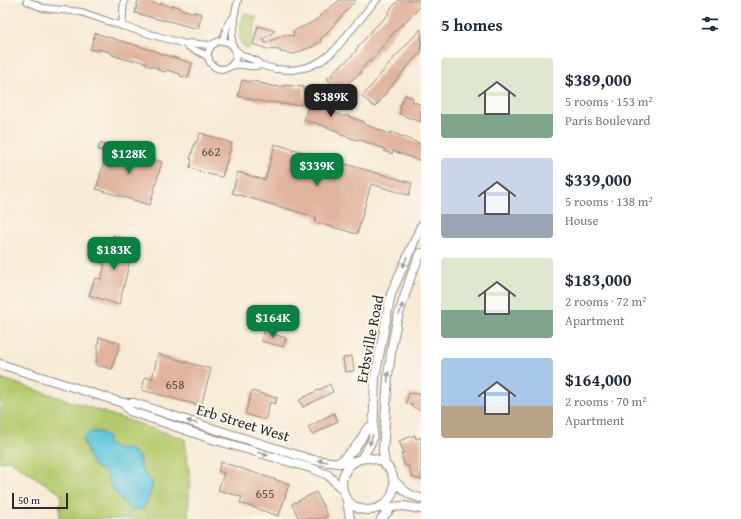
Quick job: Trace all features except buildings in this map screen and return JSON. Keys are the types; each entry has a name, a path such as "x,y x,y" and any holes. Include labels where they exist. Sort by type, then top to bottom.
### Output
{"main road":[{"name":"Erbsville Road","path":"358,460 368,448 373,438 375,377 391,294 421,226"},
{"name":"Erbsville Road","path":"386,465 384,446 388,376 392,346 397,320 412,273 421,253"},
{"name":"Erb Street West","path":"0,364 123,404 134,403 313,460 339,463 358,460"},
{"name":"Erb Street West","path":"123,404 130,411 212,439 314,469 328,475 343,490"},
{"path":"339,463 354,449 366,430 373,424"},
{"path":"421,498 414,497 407,493 393,478 386,465 376,460 366,458 358,460 350,465 344,474 342,484 344,495 357,507 366,510 403,506 421,509"},
{"path":"368,518 374,509 382,506 389,499 393,490 393,478"},
{"path":"348,500 350,519"},
{"path":"381,519 392,507"}],"street":[{"path":"122,26 124,0"},
{"path":"232,66 236,58 232,35 238,0"},
{"path":"27,2 43,8 81,12 122,26 185,44 191,49 205,54 213,66 219,69 226,69 242,64 253,67 260,65 280,70 292,70 308,67 330,55 377,0"},
{"path":"222,41 229,22 234,17"},
{"path":"185,44 191,42 207,45 222,41 228,42 243,56 257,61 260,65"},
{"path":"208,58 209,50 214,44"}],"green space":[{"path":"244,13 257,17 249,49 241,43 240,38 240,29"},
{"path":"0,378 185,439 190,481 188,519 59,519 61,494 9,460 0,462","holes":["83,438 117,449 128,448 139,456 140,465 143,471 153,482 151,492 143,510 111,487 107,474 89,457"]}],"water":[{"path":"90,432 101,432 108,437 108,445 117,449 128,448 139,456 140,465 143,471 153,482 151,492 143,510 131,509 122,501 111,487 107,474 95,467 89,457 83,438"}],"waterway":[{"path":"124,519 131,509"}]}
